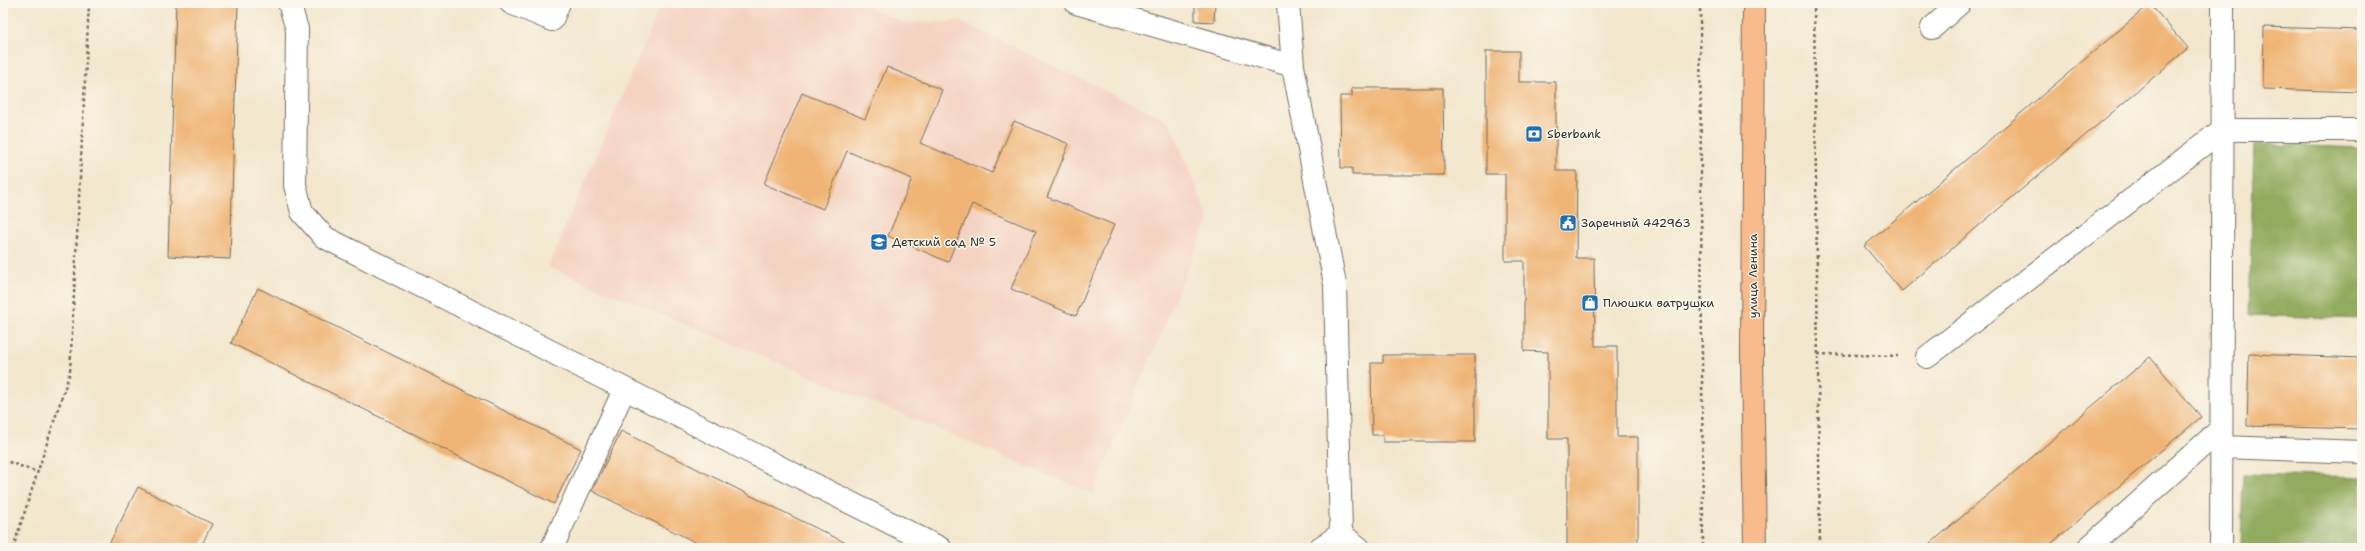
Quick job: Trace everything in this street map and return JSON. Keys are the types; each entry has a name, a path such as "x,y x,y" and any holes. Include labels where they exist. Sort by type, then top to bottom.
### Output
{"main road":[{"name":"улица Ленина","path":"1754,3 1752,357 1755,548"}],"lane":[{"path":"289,3 297,29 295,185 302,212 324,237 624,390 940,548"},
{"path":"511,3 552,20 559,3"},
{"path":"1076,3 1293,66"},
{"path":"1288,3 1293,66 1334,284 1341,534"},
{"path":"1932,28 1960,3"},
{"path":"2221,548 2223,3"},
{"path":"1926,357 2222,130 2362,130"},
{"path":"552,548 624,390"},
{"path":"2088,548 2221,438 2362,452"},
{"path":"1320,548 1341,534"},
{"path":"1341,534 1359,548"}],"path":[{"path":"13,548 70,372 89,3"},
{"path":"1700,3 1703,548"},
{"path":"1814,3 1820,548"},
{"path":"1818,354 1926,357"},
{"path":"3,460 38,472"}],"shaded area":[{"name":"Детский сад № 5","path":"662,3 859,3 905,23 959,21 1169,121 1209,218 1093,494 548,267"}],"green space":[{"path":"2254,144 2362,148 2362,319 2249,315"},
{"path":"2243,474 2362,477 2362,548 2241,548"}],"building":[{"path":"176,3 238,3 230,259 168,256"},
{"path":"1195,3 1215,3 1214,22 1195,21"},
{"path":"2150,4 2188,48 1902,291 1864,246"},
{"path":"2264,27 2362,30 2362,92 2263,89"},
{"path":"1486,51 1519,51 1519,82 1556,82 1556,171 1577,171 1576,258 1594,258 1595,346 1617,346 1617,437 1638,437 1638,548 1567,548 1567,439 1548,439 1548,352 1524,351 1524,261 1505,261 1505,174 1486,174"},
{"path":"887,67 942,90 920,143 992,173 1014,121 1069,144 1047,197 1114,225 1076,316 1011,289 1036,231 972,204 948,262 888,236 912,179 847,151 823,209 764,184 802,93 865,119"},
{"path":"1352,88 1443,88 1444,175 1352,175 1352,168 1341,168 1340,96 1352,96"},
{"path":"258,288 581,449 554,504 231,343"},
{"path":"2249,354 2362,358 2362,429 2247,426"},
{"path":"1383,355 1475,355 1475,442 1383,442 1383,435 1372,435 1371,363 1383,363"},
{"path":"2150,357 2201,417 2046,548 1925,548"},
{"path":"621,431 856,548 707,548 592,491"},
{"path":"138,487 212,524 200,548 107,548"}],"place":[{"name":"Sberbank","path":"1534,134"},
{"name":"Заречный 442963","path":"1568,223"},
{"name":"Детский сад № 5","path":"879,242"},
{"name":"Плюшки ватрушки","path":"1590,303"}]}
